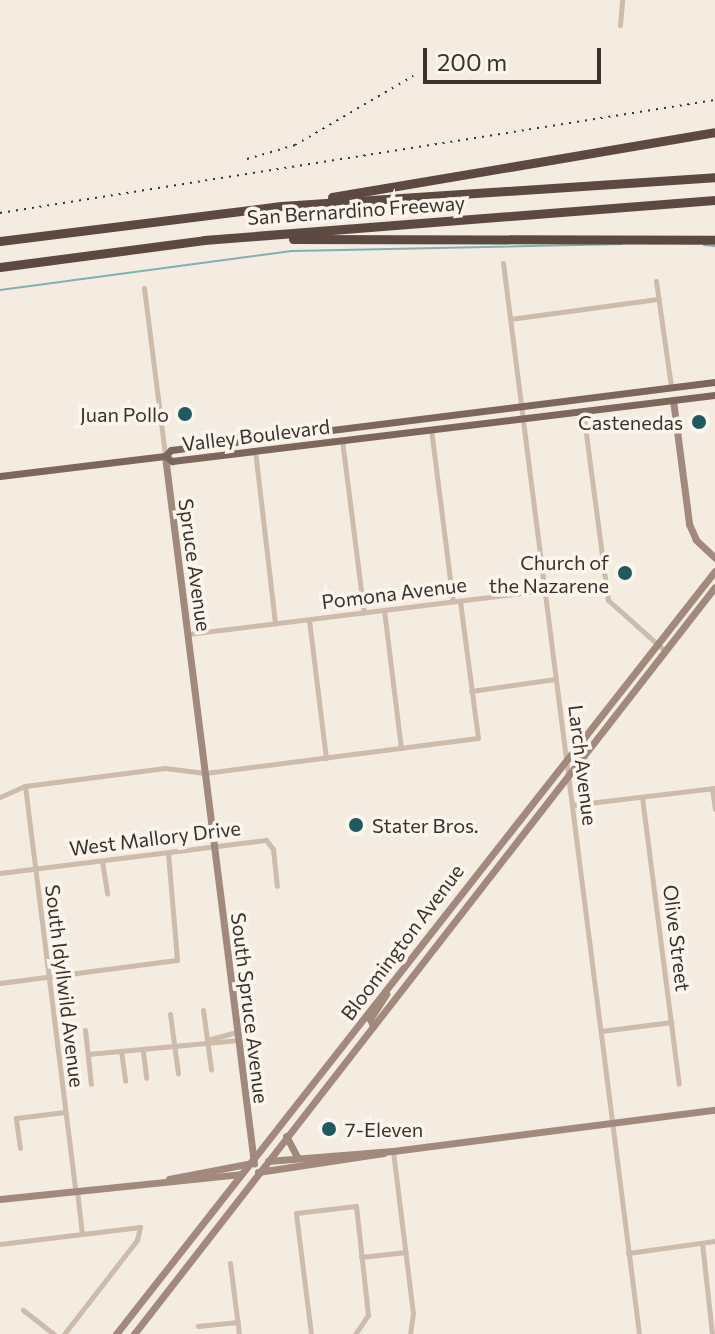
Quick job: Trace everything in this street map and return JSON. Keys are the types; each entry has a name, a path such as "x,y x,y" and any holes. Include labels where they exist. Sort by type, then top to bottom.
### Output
{"highway":[{"path":"281,206 715,132"},
{"name":"San Bernardino Freeway","path":"0,241 281,206 715,177"},
{"name":"San Bernardino Freeway","path":"0,267 211,239 715,200"},
{"path":"211,239 224,243 374,237 715,240"}],"main road":[{"name":"Valley Boulevard","path":"715,382 171,450 165,456 172,461 715,395"},
{"path":"673,400 689,524 696,540 715,558"},
{"path":"0,476 165,456"},
{"name":"Spruce Avenue","path":"165,456 214,846"},
{"name":"Bloomington Avenue","path":"116,1334 221,1196 254,1163 451,904 715,571"},
{"name":"Bloomington Avenue","path":"134,1334 715,587"},
{"name":"South Spruce Avenue","path":"214,846 254,1163 258,1172"},
{"path":"451,904 461,912"},
{"path":"373,1026 370,1019 389,986"},
{"path":"0,1199 169,1179 242,1174 393,1151 715,1110"},
{"path":"286,1136 297,1157"},
{"path":"169,1179 191,1170 297,1157 393,1151"},
{"path":"212,1177 221,1196"}],"street":[{"path":"620,25 622,0"},
{"name":"Larch Avenue","path":"503,263 639,1334"},
{"path":"656,281 671,387"},
{"name":"Spruce Avenue","path":"144,288 165,456"},
{"path":"510,319 658,299"},
{"path":"582,410 604,583 616,612 665,651"},
{"path":"0,797 25,786 165,768 205,773 478,738 431,429"},
{"path":"342,440 364,613"},
{"path":"255,450 275,624"},
{"name":"Pomona Avenue","path":"188,634 604,583"},
{"path":"384,610 401,748"},
{"path":"309,620 326,758"},
{"path":"471,691 555,679"},
{"name":"South Idyllwild Avenue","path":"25,786 82,1234"},
{"path":"572,805 714,788 715,809"},
{"name":"Olive Street","path":"642,797 679,1084"},
{"name":"West Mallory Drive","path":"0,873 266,840 273,849 277,886"},
{"path":"0,983 177,960 168,853"},
{"path":"102,861 107,894"},
{"path":"203,1010 211,1069"},
{"path":"170,1014 178,1073"},
{"path":"600,1031 671,1022"},
{"path":"85,1030 91,1084"},
{"path":"88,1054 143,1052 175,1044 237,1036"},
{"path":"121,1051 125,1081"},
{"path":"143,1052 146,1078"},
{"path":"20,1148 16,1118 65,1112"},
{"path":"393,1151 406,1252 410,1334"},
{"path":"311,1334 296,1213 356,1206 368,1315 355,1334"},
{"path":"0,1244 140,1227 137,1240 64,1334"},
{"path":"628,1253 715,1241"},
{"path":"702,1243 712,1334"},
{"path":"361,1257 406,1252"},
{"path":"230,1263 239,1334"},
{"path":"23,1310 54,1334"},
{"path":"198,1326 238,1322"}],"waterway":[{"path":"0,290 293,251 622,244"},
{"path":"704,245 715,246"}],"railway":[{"path":"247,159 295,145 413,76"},
{"path":"0,213 715,100"}],"place":[{"name":"Juan Pollo","path":"185,414"},
{"name":"Castenedas","path":"699,422"},
{"name":"Church of the Nazarene","path":"625,573"},
{"name":"Stater Bros.","path":"356,825"},
{"name":"7-Eleven","path":"329,1129"}]}
